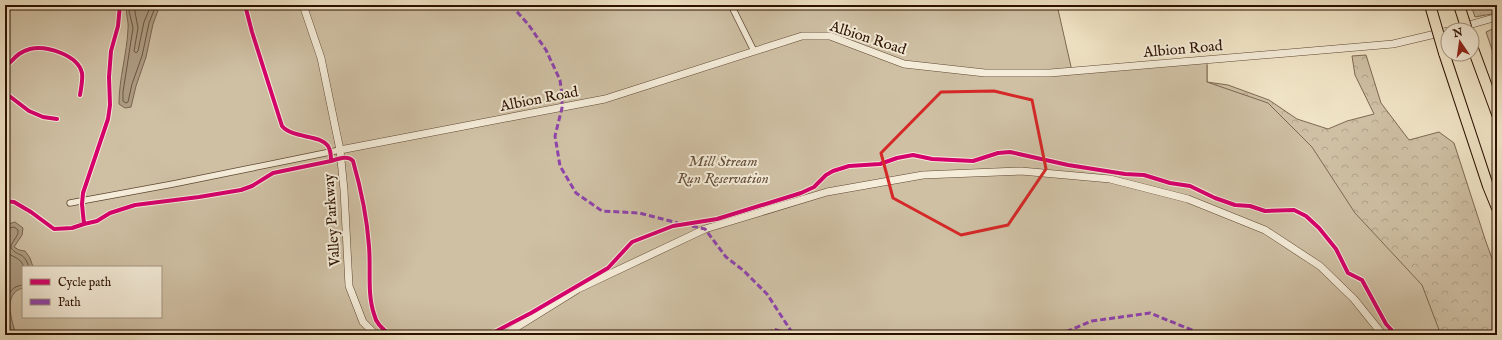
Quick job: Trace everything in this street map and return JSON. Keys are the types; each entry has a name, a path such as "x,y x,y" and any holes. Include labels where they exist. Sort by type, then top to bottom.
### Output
{"highway":[{"path":"1430,5 1444,53 1488,186 1497,208"},
{"path":"1459,5 1464,22"},
{"path":"1478,62 1497,114"}],"street":[{"name":"Valley Parkway","path":"303,5 321,58 340,150 344,190 349,286 363,322 376,335"},
{"path":"731,5 754,51"},
{"path":"1479,22 1497,17"},
{"name":"Albion Road","path":"340,150 605,99 802,36 830,36 904,64 985,73 1050,73 1393,44 1440,33"},
{"path":"70,203 174,184 340,150"},
{"path":"504,335 578,289 705,229 827,192 923,175 1021,171 1110,179 1188,199 1265,230 1320,266 1354,299 1383,335"}],"highlighted area":[{"path":"994,91 1032,100 1046,169 1008,225 961,235 893,198 881,153 941,92"}],"green space":[{"name":"Mill Stream Run Reservation","path":"5,5 1057,5 1072,71 1207,59 1207,82 1268,103 1312,147 1355,213 1422,285 1441,335 5,335"},
{"path":"1471,5 1495,5 1497,13 1475,17"},
{"path":"1497,27 1497,64 1486,32"},
{"path":"1366,55 1381,103 1409,140 1439,132 1454,143 1497,272 1497,335 1403,335 930,74 1207,65 1207,82 1228,85 1269,100 1297,119 1328,129 1347,121 1374,114 1355,75 1352,56"}],"water":[{"path":"127,5 160,5 153,24 146,57 136,86 131,107 125,108 119,104 128,26 126,11"},
{"path":"15,222 23,228 22,235 14,247 25,251 30,258 33,266 22,266 22,288 12,295 10,308 16,335 7,335 5,327 5,253 10,250 5,251 5,225"}],"marked path":[{"path":"511,5 528,24 546,50 560,80 562,108 555,136 560,166 576,193 602,211 639,213 678,223"},
{"path":"692,226 705,229 726,257 744,271 767,294 793,334"},
{"path":"1058,335 1092,321 1150,313 1204,335"},
{"path":"769,335 773,329 794,335"}],"cycle path":[{"path":"120,5 118,26 111,51 109,77 110,105 108,119 83,193 82,204 84,224 97,221 110,213 135,205 241,190 252,186 273,173 331,161"},
{"path":"245,5 252,32 282,126 293,133 324,142 328,146 331,161 346,158 353,161 367,225 372,306 378,324 391,335"},
{"path":"5,67 19,54 30,49 37,48 52,50 68,56 79,67 82,73 80,95"},
{"path":"5,95 8,95 29,111 43,117 57,119"},
{"path":"489,335 531,313 608,268 632,242 673,226 717,219 801,193 814,187 826,175 833,171 849,166 880,164 897,158 913,155 932,159 973,161 998,153 1010,152 1068,165 1125,174 1144,175 1170,183 1190,186 1215,198 1235,205 1250,206 1265,211 1294,210 1306,216 1319,228 1336,249 1348,273 1362,280 1386,324 1396,335"},
{"path":"5,201 14,202 31,212 54,229 72,228 84,224"}]}
